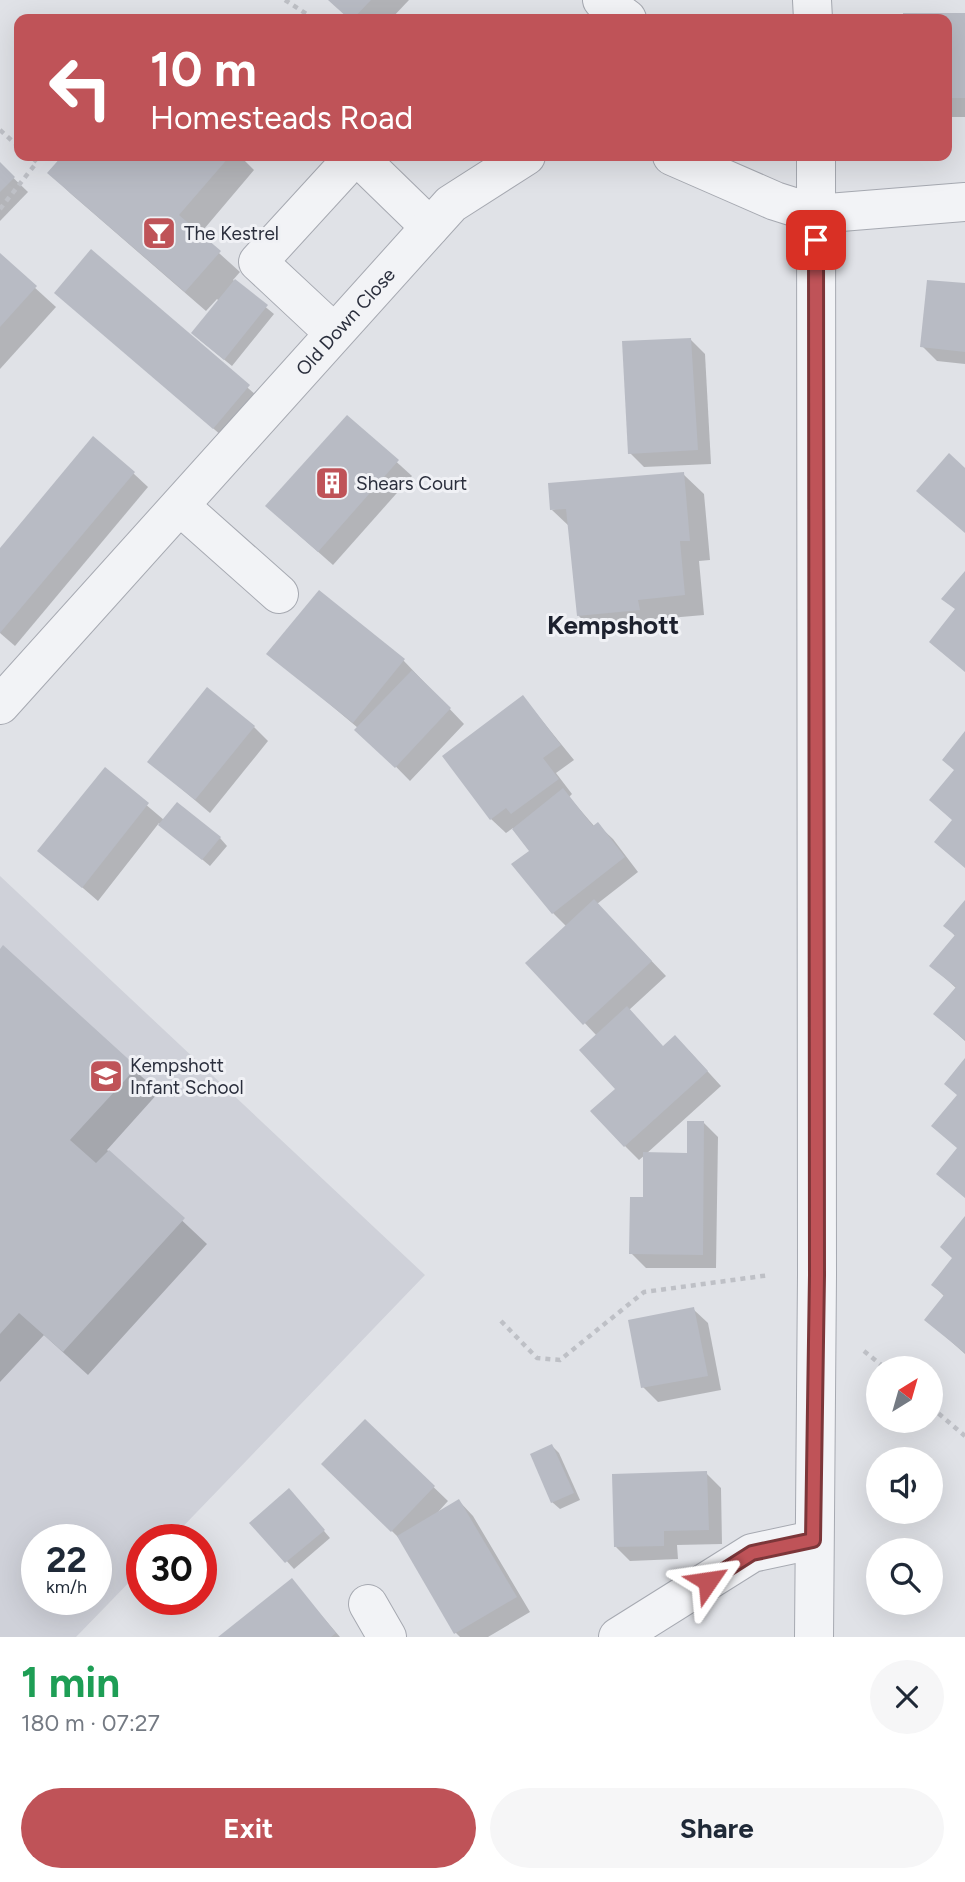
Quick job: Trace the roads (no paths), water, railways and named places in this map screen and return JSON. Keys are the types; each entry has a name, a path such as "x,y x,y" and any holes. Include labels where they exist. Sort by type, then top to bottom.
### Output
{"street":[{"path":"603,0 621,14"},
{"path":"333,332 258,262 351,161"},
{"path":"361,161 430,227"},
{"name":"Old Down Close","path":"180,506 333,332 451,204 518,161"},
{"path":"683,161 775,201 816,214 965,202"},
{"path":"814,1637 817,1275 816,161"},
{"path":"0,705 180,506 279,594"},
{"path":"618,1637 752,1553 813,1540"},
{"path":"368,1604 387,1637"}],"place":[{"name":"The Kestrel","path":"159,233"},
{"name":"Shears Court","path":"332,483"},
{"name":"Kempshott Infant School","path":"106,1076"}],"district":[{"name":"Kempshott","path":"613,625"}]}
